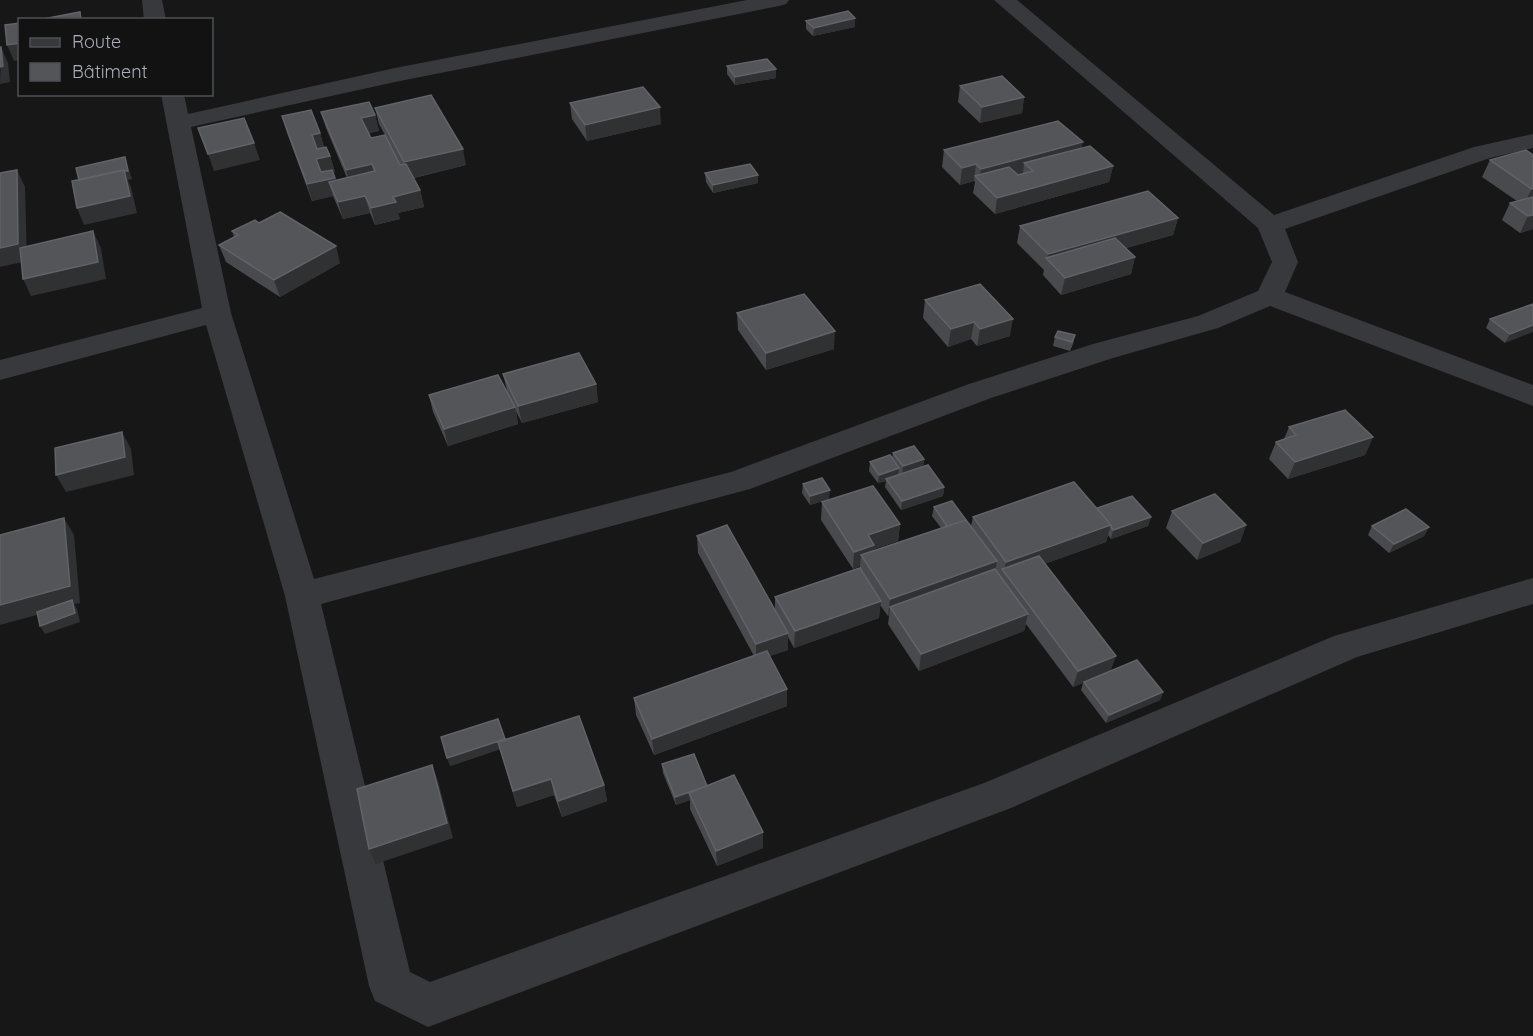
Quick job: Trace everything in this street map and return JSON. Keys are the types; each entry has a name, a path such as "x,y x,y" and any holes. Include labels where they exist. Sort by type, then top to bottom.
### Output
{"street":[{"path":"152,0 155,18"},
{"path":"779,0 395,75 175,109 217,313 302,596 391,986 428,1005 997,796 1347,646 1533,591"},
{"path":"302,596 739,481 980,391 1103,351 1208,322 1269,296 1284,262 1269,225 1005,0"},
{"path":"1269,225 1483,152 1533,141"},
{"path":"1269,296 1533,396"},
{"path":"0,370 217,313"}],"building":[{"path":"848,11 855,18 814,28 806,21"},
{"path":"80,12 81,18 48,18"},
{"path":"18,23 18,43 7,45 5,25"},
{"path":"0,47 3,66 0,67"},
{"path":"767,59 776,69 735,77 727,66"},
{"path":"1002,76 1024,97 982,107 960,86"},
{"path":"643,87 660,107 585,125 570,103"},
{"path":"431,95 463,149 404,162 375,108"},
{"path":"369,102 375,115 361,118 371,138 385,135 400,165 406,164 420,190 393,197 396,202 371,208 365,196 338,202 329,182 375,171 372,164 346,170 321,112"},
{"path":"311,110 320,133 312,135 317,149 326,147 330,156 316,159 321,172 332,170 335,178 307,184 282,116"},
{"path":"244,118 254,143 208,154 198,128"},
{"path":"1058,121 1083,142 981,169 976,164 962,168 944,150"},
{"path":"1090,146 1113,166 997,198 975,176 1009,167 1018,175 1033,171 1024,163"},
{"path":"1526,150 1533,155 1532,189 1490,160"},
{"path":"125,157 128,171 79,180 76,168"},
{"path":"750,164 758,175 713,185 705,173"},
{"path":"17,170 18,244 0,248 0,173"},
{"path":"124,170 130,196 77,208 72,181"},
{"path":"1148,191 1178,218 1048,254 1020,226"},
{"path":"1533,197 1533,215 1528,216 1510,203"},
{"path":"280,212 336,246 274,280 219,245 238,235 232,231 255,220 259,223"},
{"path":"93,231 98,262 23,279 20,248"},
{"path":"1115,238 1135,257 1065,278 1046,258"},
{"path":"980,284 1013,319 980,329 974,322 951,329 925,300"},
{"path":"804,294 835,331 766,353 737,313"},
{"path":"1533,304 1533,325 1510,334 1490,319"},
{"path":"1058,331 1075,335 1072,342 1055,337"},
{"path":"579,353 596,384 518,406 503,374"},
{"path":"498,375 515,407 444,429 429,395"},
{"path":"1345,410 1373,437 1295,462 1276,442 1296,435 1289,427"},
{"path":"122,432 125,457 56,475 55,448"},
{"path":"914,446 924,459 903,466 893,453"},
{"path":"890,455 899,468 879,475 870,462"},
{"path":"928,465 944,487 902,501 886,479"},
{"path":"822,478 830,490 810,496 803,484"},
{"path":"1074,482 1111,525 1006,562 973,517"},
{"path":"873,486 900,524 868,535 874,545 854,552 822,502"},
{"path":"1215,494 1246,525 1203,543 1172,511"},
{"path":"1132,496 1151,517 1113,530 1097,508"},
{"path":"952,501 966,520 947,526 934,507"},
{"path":"1406,509 1429,527 1394,544 1372,526"},
{"path":"64,518 70,586 0,605 0,535"},
{"path":"966,520 997,561 890,599 861,555"},
{"path":"727,525 788,633 756,644 697,536"},
{"path":"1039,556 1116,656 1078,671 1002,569"},
{"path":"860,568 881,601 795,631 775,597"},
{"path":"995,569 1028,614 921,654 890,607"},
{"path":"72,600 75,613 40,626 37,612"},
{"path":"767,651 787,689 652,739 634,698"},
{"path":"1137,660 1163,692 1109,715 1084,682"},
{"path":"579,716 604,785 558,801 551,779 513,791 498,742"},
{"path":"498,719 505,739 447,758 441,737"},
{"path":"694,754 707,786 675,797 662,764"},
{"path":"432,765 447,823 369,849 357,789"},
{"path":"734,775 763,832 716,851 689,793"}]}
